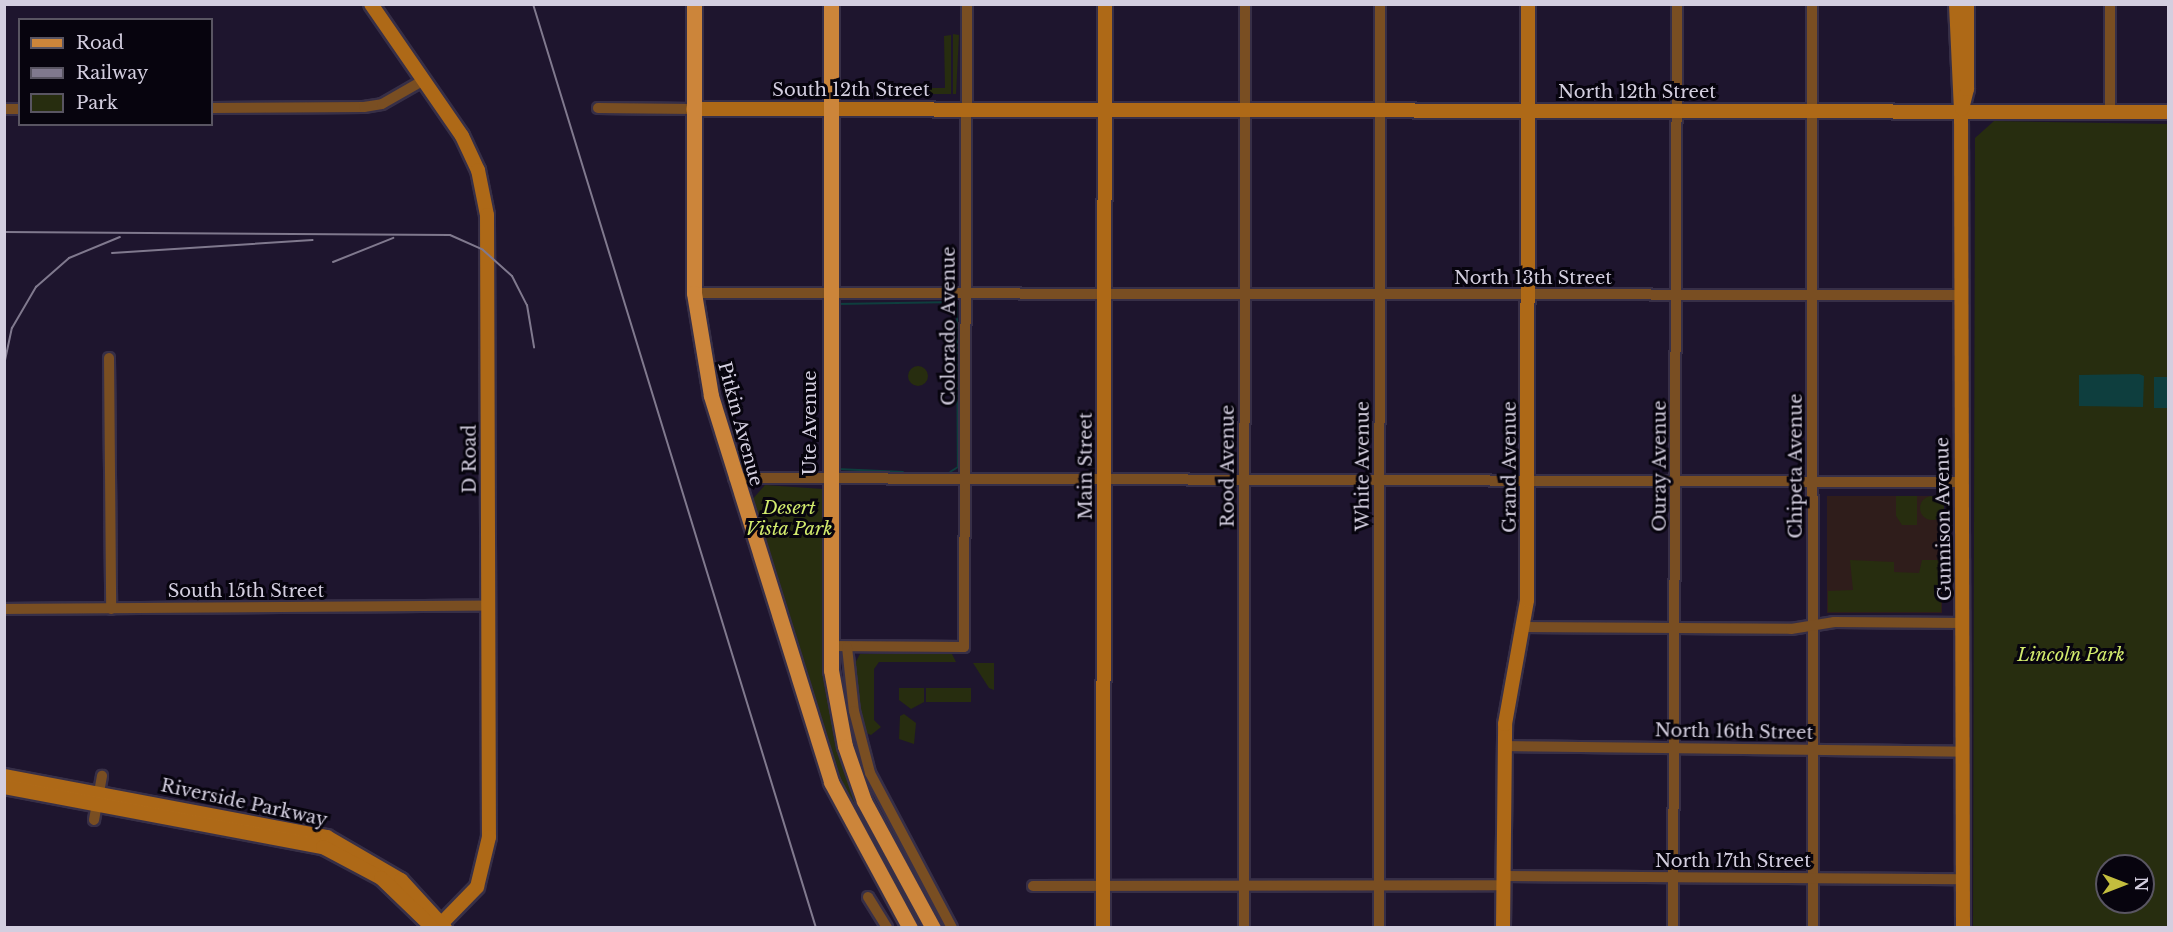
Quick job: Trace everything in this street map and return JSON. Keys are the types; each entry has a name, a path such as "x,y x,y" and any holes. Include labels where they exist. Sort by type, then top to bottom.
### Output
{"main road":[{"name":"Pitkin Avenue","path":"694,4 694,293 703,363 734,478 831,782 910,927"},
{"name":"Ute Avenue","path":"831,4 830,646 834,697 854,774 878,829 933,927"}],"street":[{"name":"D Road","path":"371,4 471,153 486,208 488,851 467,900 439,926"},
{"name":"Colorado Avenue","path":"847,647 964,647 967,4"},
{"name":"Main Street","path":"1103,927 1105,4"},
{"name":"Rood Avenue","path":"1244,927 1245,4"},
{"name":"White Avenue","path":"1378,927 1380,4"},
{"name":"Grand Avenue","path":"1503,927 1504,746 1511,670 1523,627 1527,480 1528,4"},
{"name":"Ouray Avenue","path":"1673,927 1677,4"},
{"name":"Chipeta Avenue","path":"1812,4 1813,927"},
{"name":"Gunnison Avenue","path":"1956,4 1961,111 1960,482 1963,623 1963,927"},
{"name":"Gunnison Avenue","path":"1961,111 1967,89 1967,4"},
{"path":"2110,4 2110,112"},
{"path":"213,108 364,107 424,80"},
{"name":"South 12th Street","path":"598,108 1105,107"},
{"name":"North 12th Street","path":"1105,107 2169,112"},
{"name":"North 13th Street","path":"694,293 1961,295"},
{"path":"109,358 111,609"},
{"path":"734,478 1960,482"},
{"name":"South 15th Street","path":"4,609 488,606"},
{"path":"1523,627 1674,628 1963,623"},
{"path":"830,646 847,647 854,711 870,773 952,927"},
{"name":"North 16th Street","path":"1504,746 1963,752"},
{"name":"Riverside Parkway","path":"4,776 323,847 381,878 439,926"},
{"path":"94,820 102,776"},
{"name":"Riverside Parkway","path":"4,787 98,798 327,837 387,869 426,903 439,926"},
{"name":"North 17th Street","path":"1033,886 1379,885 1674,877 1963,879"},
{"path":"868,897 887,927"},
{"path":"426,903 445,908 467,900"}],"shaded area":[{"path":"2139,374 2144,376 2143,407 2079,406 2079,375"},
{"path":"2154,377 2168,377 2168,408 2154,408"},
{"path":"1827,496 1942,496 1942,613 1827,613"}],"green space":[{"path":"953,34 959,35 956,94 953,94"},
{"path":"951,35 951,94 923,94 923,88 945,88 944,36"},
{"name":"Lincoln Park","path":"1994,121 2168,124 2168,927 1973,928 1975,138"},
{"path":"918,366 925,369 928,376 925,383 918,386 911,383 908,376 911,369"},
{"name":"Desert Vista Park","path":"765,485 823,489 823,637 831,714 860,811 925,927 916,927 837,780 750,502"},
{"path":"1896,496 1917,496 1917,525 1902,525 1896,516"},
{"path":"1927,496 1937,496 1944,503 1944,513 1937,520 1927,520 1920,513 1920,503"},
{"path":"1850,560 1894,562 1894,572 1919,573 1922,560 1941,560 1941,612 1828,612 1828,591 1853,590"},
{"path":"860,654 952,654 956,662 879,662 874,669 874,720 881,727 871,735 864,732 857,698 853,667"},
{"path":"973,663 994,663 994,690 989,688"},
{"path":"899,688 924,688 924,702 911,709 899,700"},
{"path":"926,688 971,688 971,702 926,702"},
{"path":"904,714 916,723 914,744 899,739 900,716"}],"waterway":[{"path":"837,304 957,302 958,467 950,472"},
{"path":"837,469 903,472"}],"railway":[{"path":"533,4 816,928"},
{"path":"4,232 450,235 483,250 512,276 527,305 534,347"},
{"path":"4,365 12,328 36,287 69,258 120,237"},
{"path":"333,262 393,238"},
{"path":"112,253 313,240"}]}
